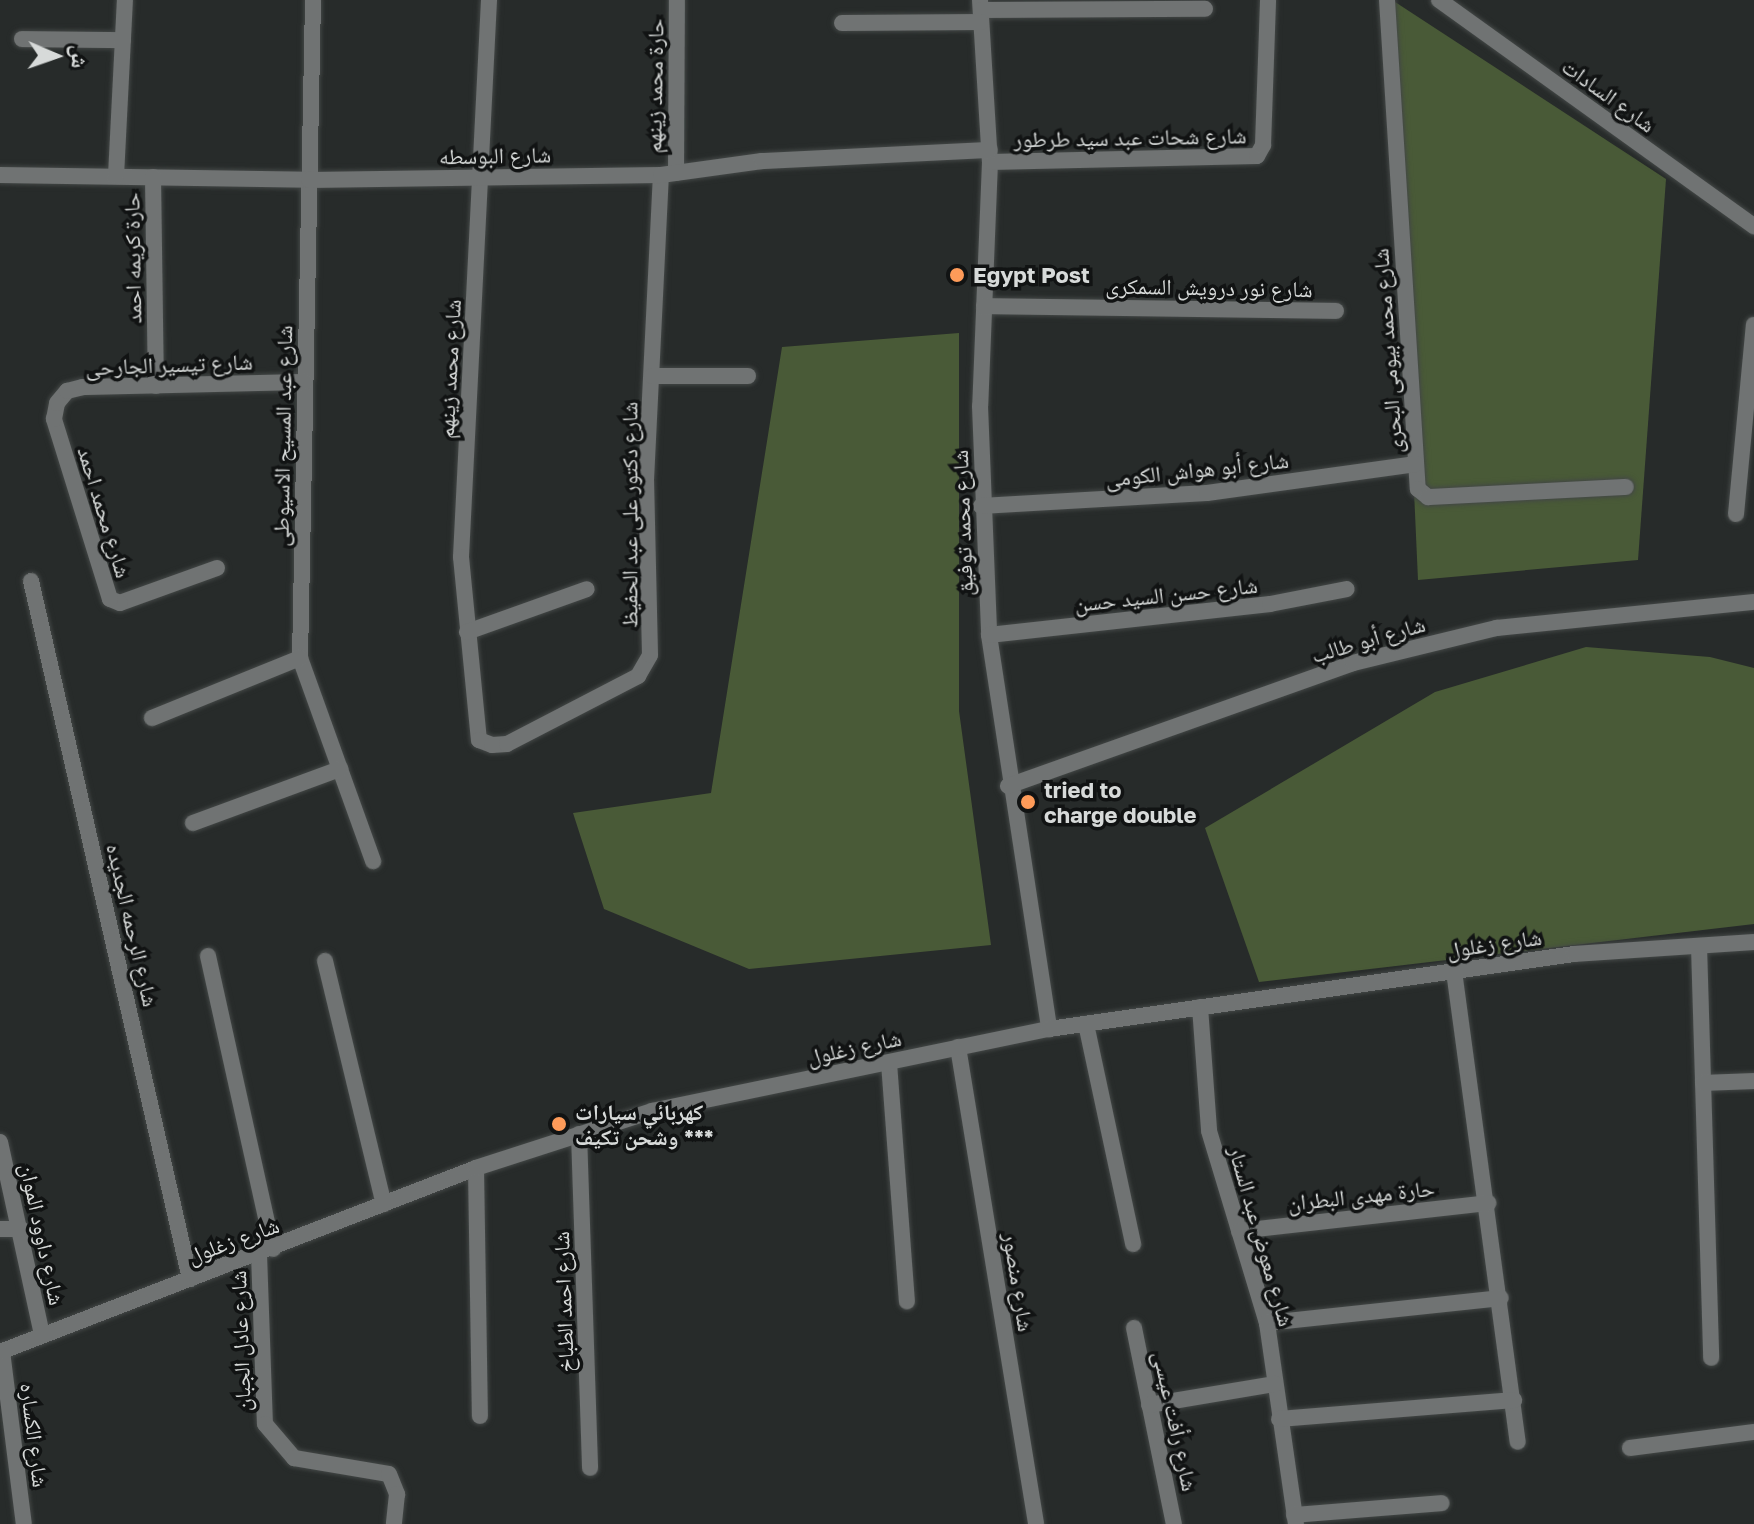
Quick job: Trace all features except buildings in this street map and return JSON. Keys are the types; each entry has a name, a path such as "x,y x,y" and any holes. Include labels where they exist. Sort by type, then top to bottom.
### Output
{"street":[{"path":"116,176 125,0"},
{"name":"شارع عبد المسيح الاسيوطى","path":"313,0 300,658 373,861"},
{"name":"شارع محمد زينهم","path":"479,740 467,632 462,525 489,0"},
{"name":"حارة محمد زينهم","path":"668,174 677,0"},
{"name":"شارع شحات عبد سيد طرطور","path":"990,156 1257,156 1263,145 1268,0"},
{"name":"شارع محمد بيومى البحرى","path":"1387,0 1418,489 1428,497 1626,487"},
{"name":"شارع السادات","path":"1439,0 1754,226"},
{"path":"842,23 981,11 1205,9"},
{"name":"شارع محمد توفيق","path":"981,11 990,156 981,506 989,635 1008,786 1049,1029"},
{"path":"22,39 123,40"},
{"name":"شارع البوسطه","path":"0,175 309,180 480,178 668,174 762,161 990,156"},
{"name":"شارع دكتور على عبد الحفيظ","path":"479,740 507,744 638,676 646,666 650,643 646,480 668,174"},
{"name":"حارة كريمه احمد","path":"153,177 156,386"},
{"name":"شارع نور درويش السمكرى","path":"984,306 1336,311"},
{"path":"1736,514 1754,325"},
{"path":"652,376 748,376"},
{"name":"شارع تيسير الجارحى","path":"54,419 57,403 67,391 305,382"},
{"name":"شارع محمد احمد","path":"54,419 110,599 126,601 217,568"},
{"name":"شارع أبو هواش الكومى","path":"981,506 1207,493 1416,464"},
{"name":"شارع الرحمه الجديده","path":"31,581 190,1279"},
{"path":"467,632 587,589"},
{"name":"شارع حسن السيد حسن","path":"989,635 1270,604 1347,589"},
{"name":"شارع أبو طالب","path":"1008,786 1353,663 1497,628 1754,602"},
{"path":"152,718 300,658"},
{"path":"193,823 340,769"},
{"name":"شارع زغلول","path":"1,1351 266,1252 476,1168 652,1111 1049,1029 1574,954 1754,942"},
{"path":"1699,946 1711,1358"},
{"path":"208,956 266,1252"},
{"path":"325,961 384,1204"},
{"path":"1454,971 1501,1298 1518,1442"},
{"name":"شارع معوض عبد الستار","path":"1200,1007 1209,1131 1267,1323 1295,1519"},
{"path":"1086,1024 1133,1244"},
{"name":"شارع منصور","path":"958,1047 1036,1524"},
{"path":"889,1063 907,1301"},
{"path":"1703,1083 1754,1081"},
{"name":"شارع احمد الطباخ","path":"579,1134 590,1468"},
{"name":"شارع داوود الموان","path":"0,1142 42,1335"},
{"path":"476,1168 480,1416"},
{"name":"حارة مهدى البطران","path":"1239,1231 1488,1203"},
{"path":"0,1229 21,1229"},
{"name":"شارع عادل الجبان","path":"266,1252 265,1424 294,1458 389,1474 397,1494 394,1524"},
{"path":"1267,1323 1501,1298"},
{"name":"شارع رأفت عيسى","path":"1134,1328 1174,1524"},
{"name":"شارع الكساره","path":"1,1351 24,1524"},
{"path":"1149,1405 1275,1384"},
{"path":"1279,1419 1514,1400"},
{"path":"1630,1448 1754,1432"},
{"path":"1295,1519 1442,1503"}],"green space":[{"path":"1392,0 1666,179 1638,560 1418,580"},
{"path":"959,333 959,711 991,945 749,969 604,909 573,813 711,793 782,347"},
{"path":"1586,647 1710,657 1754,668 1754,924 1259,982 1205,828 1435,692"}],"place":[{"name":"Egypt Post","path":"957,275"},
{"name":"tried to charge double","path":"1028,802"},
{"name":"كهربائي سيارات وشحن تكيف ***","path":"559,1124"}]}
